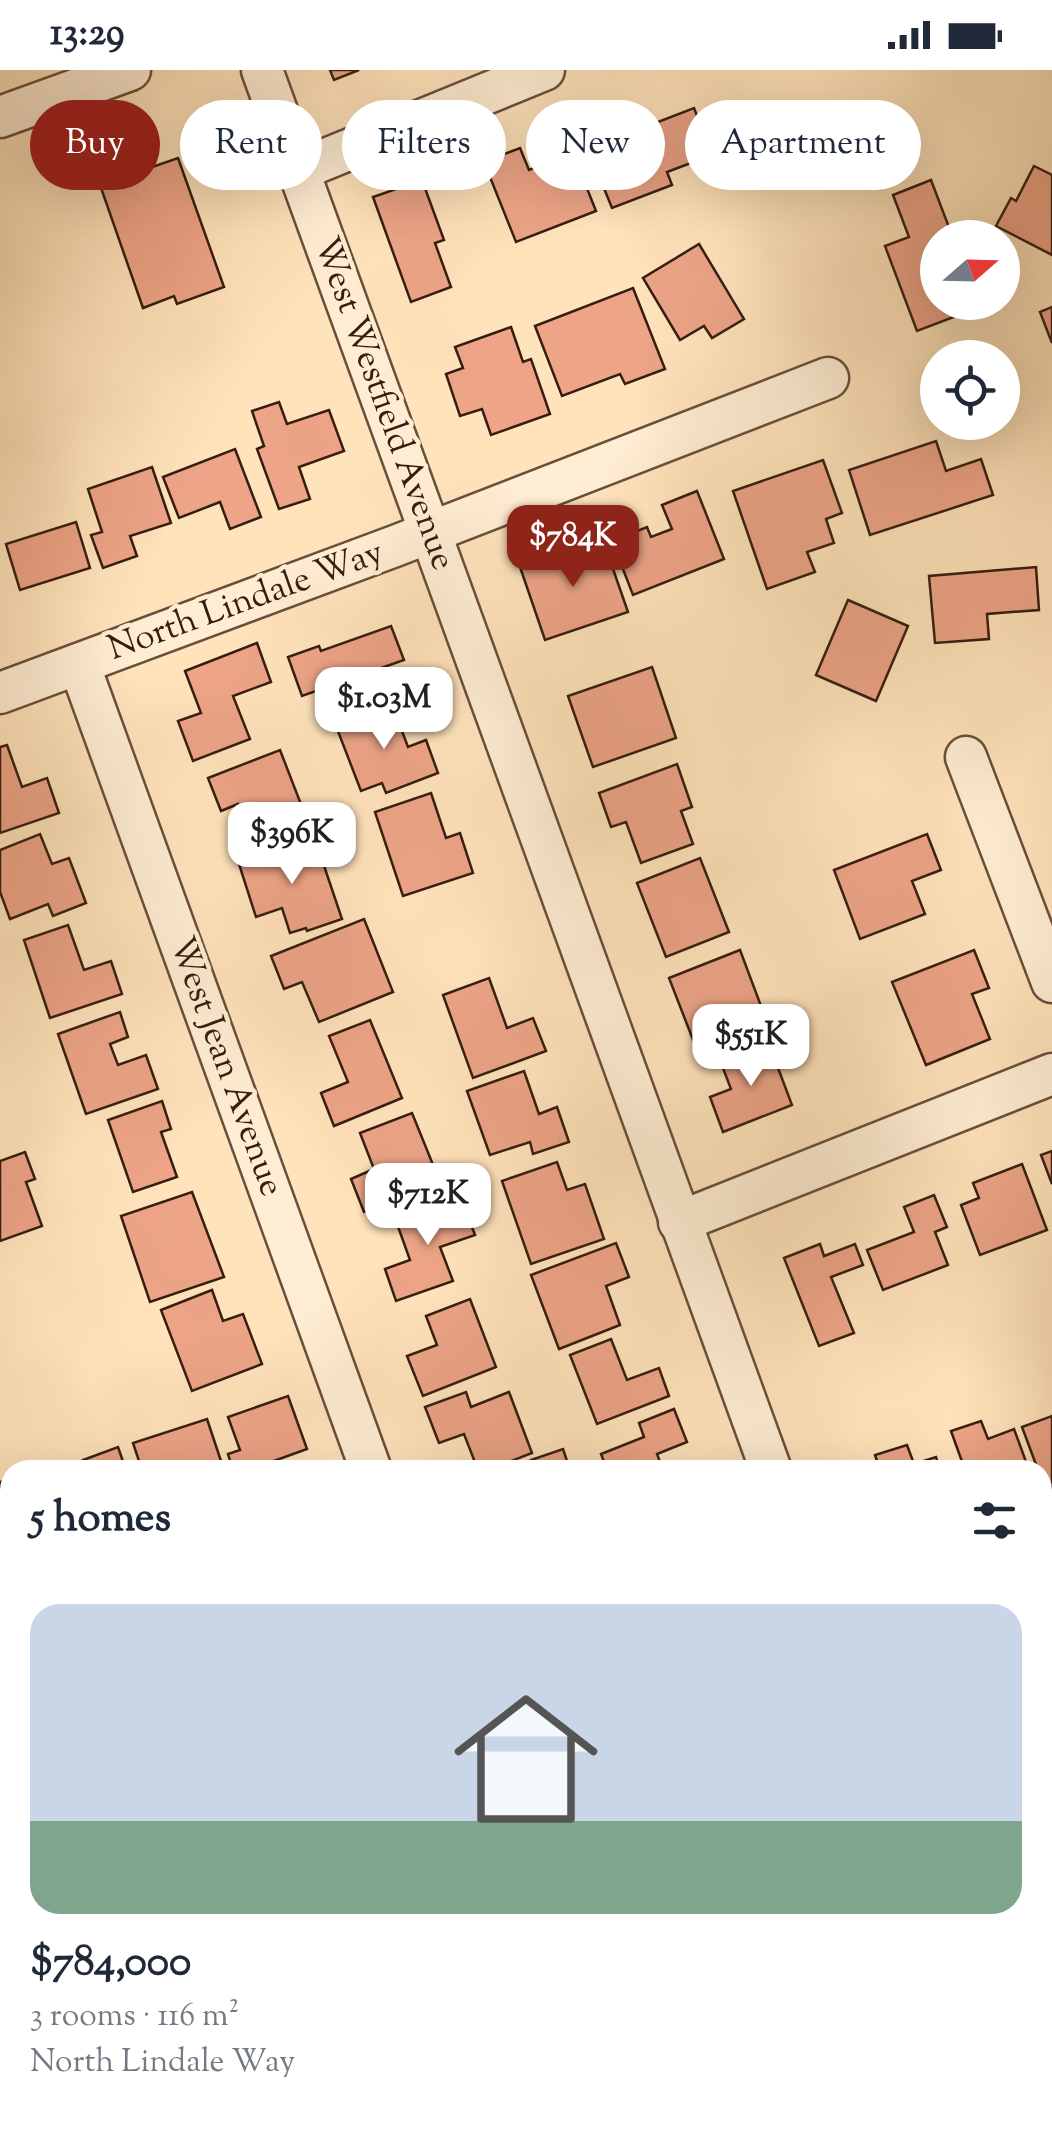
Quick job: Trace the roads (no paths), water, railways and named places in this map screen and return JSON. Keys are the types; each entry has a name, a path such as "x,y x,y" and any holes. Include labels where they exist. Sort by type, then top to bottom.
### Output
{"street":[{"path":"0,117 130,70"},
{"name":"West Westfield Avenue","path":"262,70 273,100"},
{"path":"322,161 544,70"},
{"name":"West Westfield Avenue","path":"306,190 767,1460"},
{"name":"North Lindale Way","path":"0,693 430,533 828,378"},
{"name":"West Jean Avenue","path":"78,664 367,1460"},
{"path":"966,757 1052,982"},
{"path":"679,1222 1052,1074"}]}
